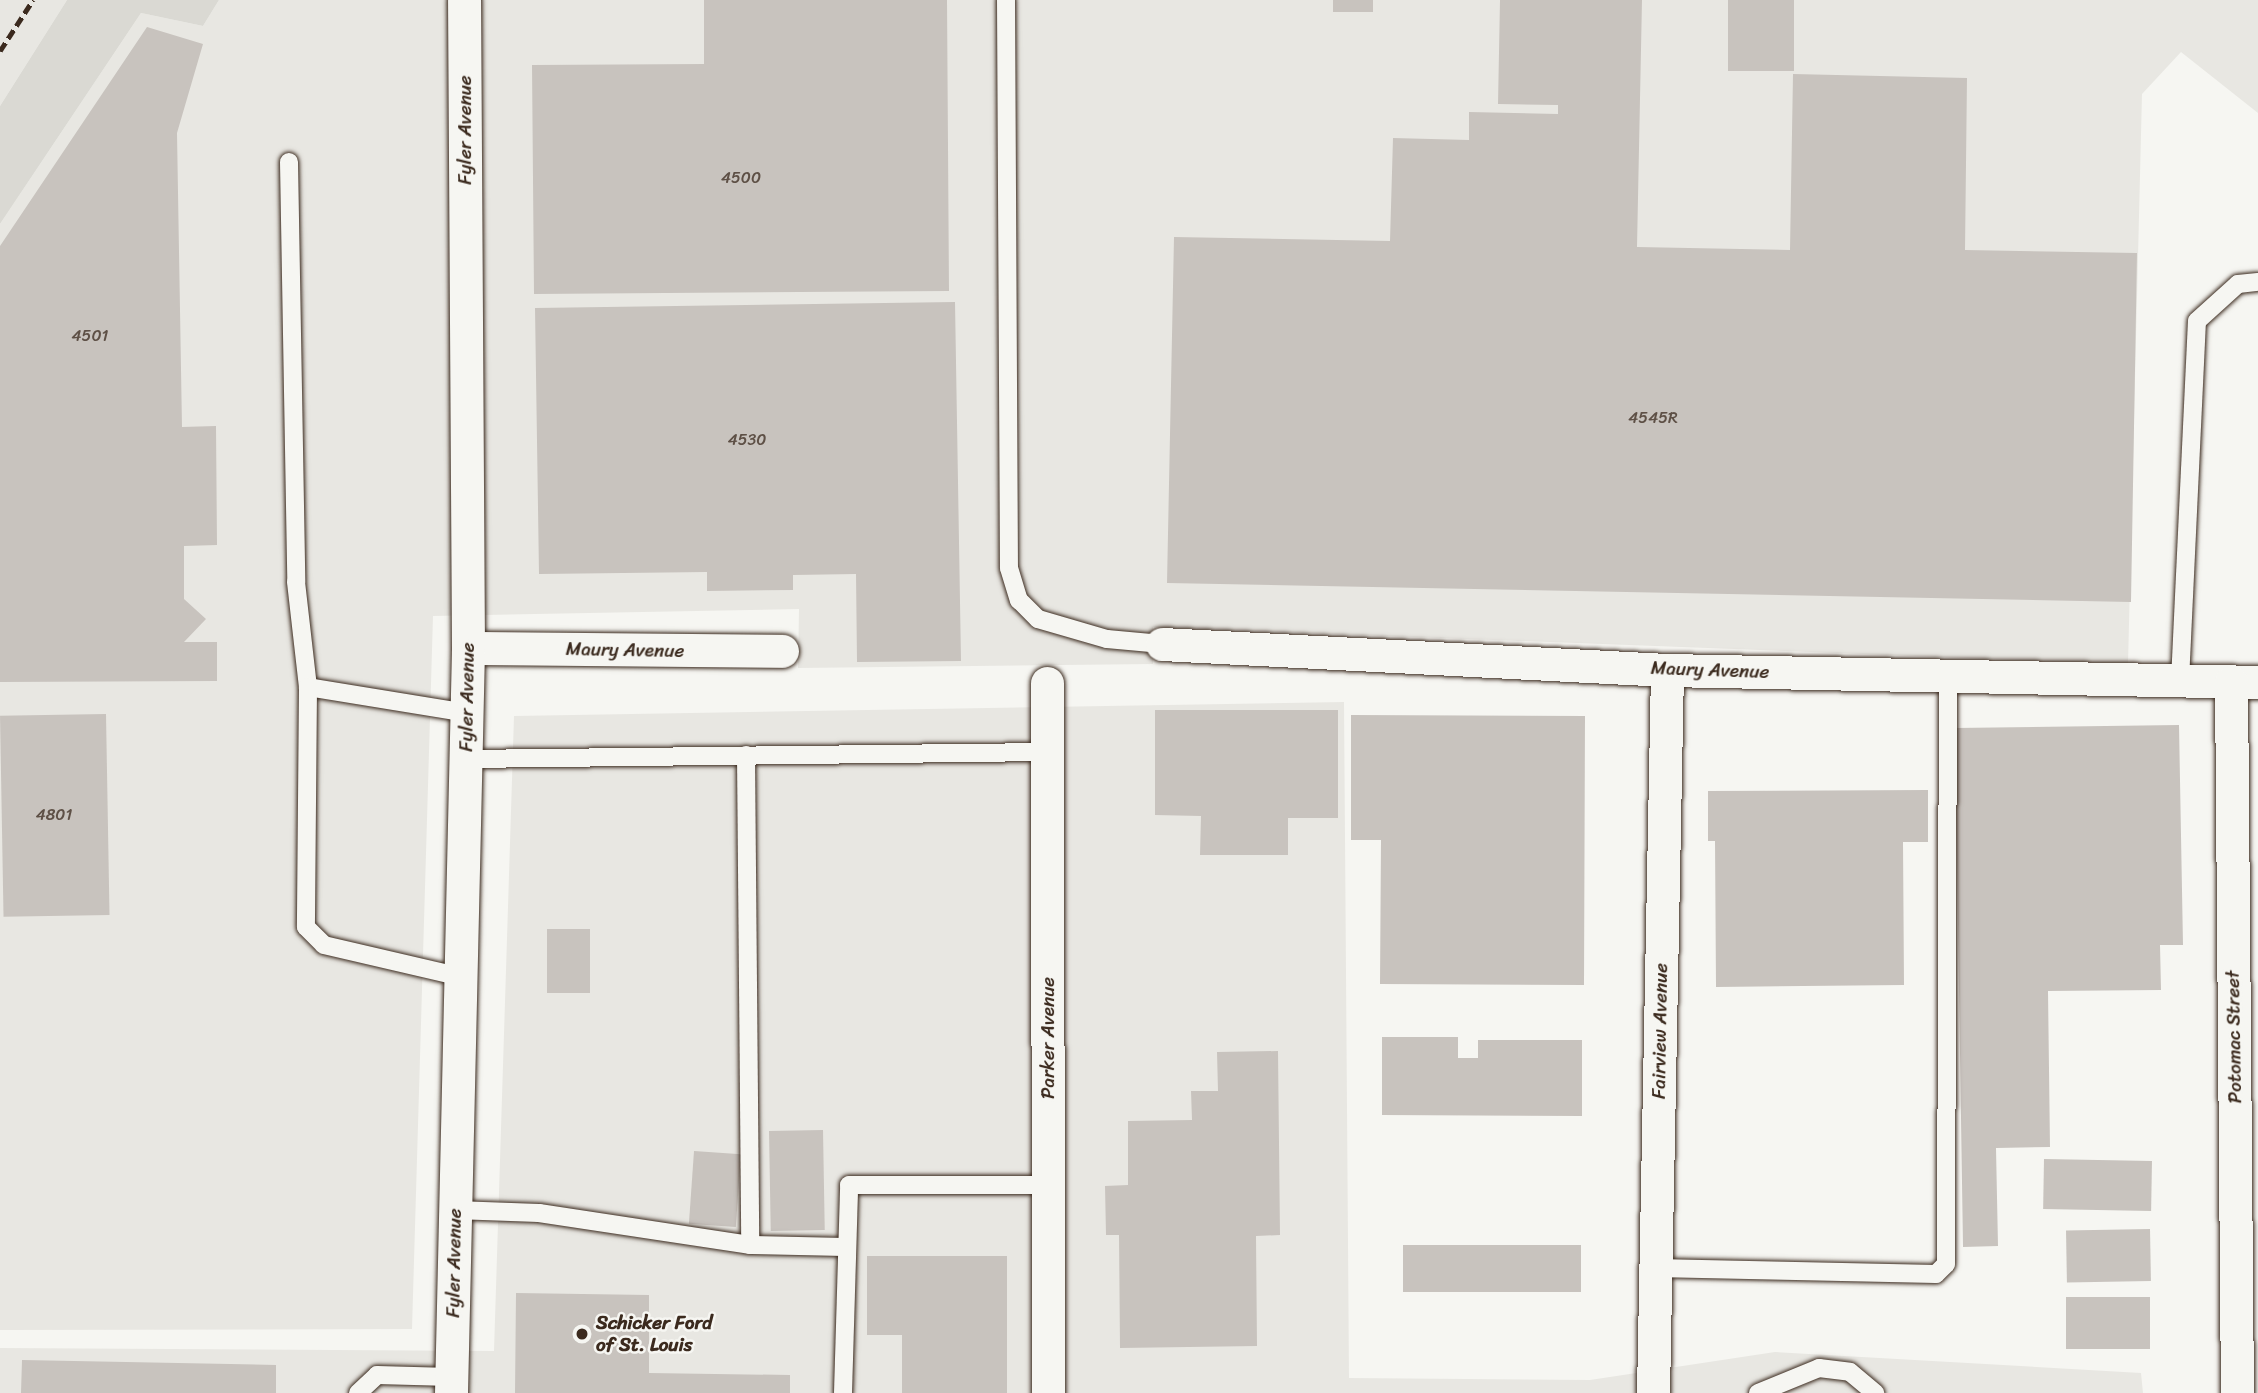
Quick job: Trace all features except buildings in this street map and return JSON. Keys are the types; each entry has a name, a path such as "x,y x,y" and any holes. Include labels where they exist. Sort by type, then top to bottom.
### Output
{"street":[{"name":"Fyler Avenue","path":"451,1385 468,648 464,0"},
{"name":"Maury Avenue","path":"1162,644 1667,670 2244,682"},
{"name":"Maury Avenue","path":"468,648 782,652"},
{"name":"Fairview Avenue","path":"1653,1393 1667,670"},
{"name":"Potomac Street","path":"2237,1393 2244,682"},
{"name":"Parker Avenue","path":"1048,683 1048,1393"}],"lane":[{"path":"1006,0 1009,568 1019,600 1038,619 1093,636 1162,644"},
{"path":"289,162 296,582 308,687 306,927 324,945 461,977"},
{"path":"2180,681 2197,321 2238,284 2258,282"},
{"path":"1655,1268 1936,1274 1946,1264 1948,676"},
{"path":"308,687 467,713"},
{"path":"466,759 1048,752"},
{"path":"746,755 750,1245"},
{"path":"843,1393 849,1185 1048,1185"},
{"path":"455,1210 539,1213 750,1245 847,1247"},
{"path":"1758,1393 1819,1368 1850,1372 1875,1393"},
{"path":"358,1393 377,1375 451,1385"}],"shaded area":[{"path":"0,0 67,0 0,106"},
{"path":"67,0 219,0 203,26 141,13 0,224 0,106"},
{"path":"219,0 2258,0 2258,113 2181,52 2142,94 2128,664 1153,627 1153,664 798,668 799,609 433,616 412,1329 0,1330 0,224 141,13 203,26"},
{"path":"1344,702 1349,1378 1590,1380 1775,1352 2141,1373 2143,1393 0,1393 0,1348 494,1351 514,716"}],"railway":[{"path":"0,51 33,0"}],"place":[{"name":"Schicker Ford of St. Louis","path":"582,1334"}]}
